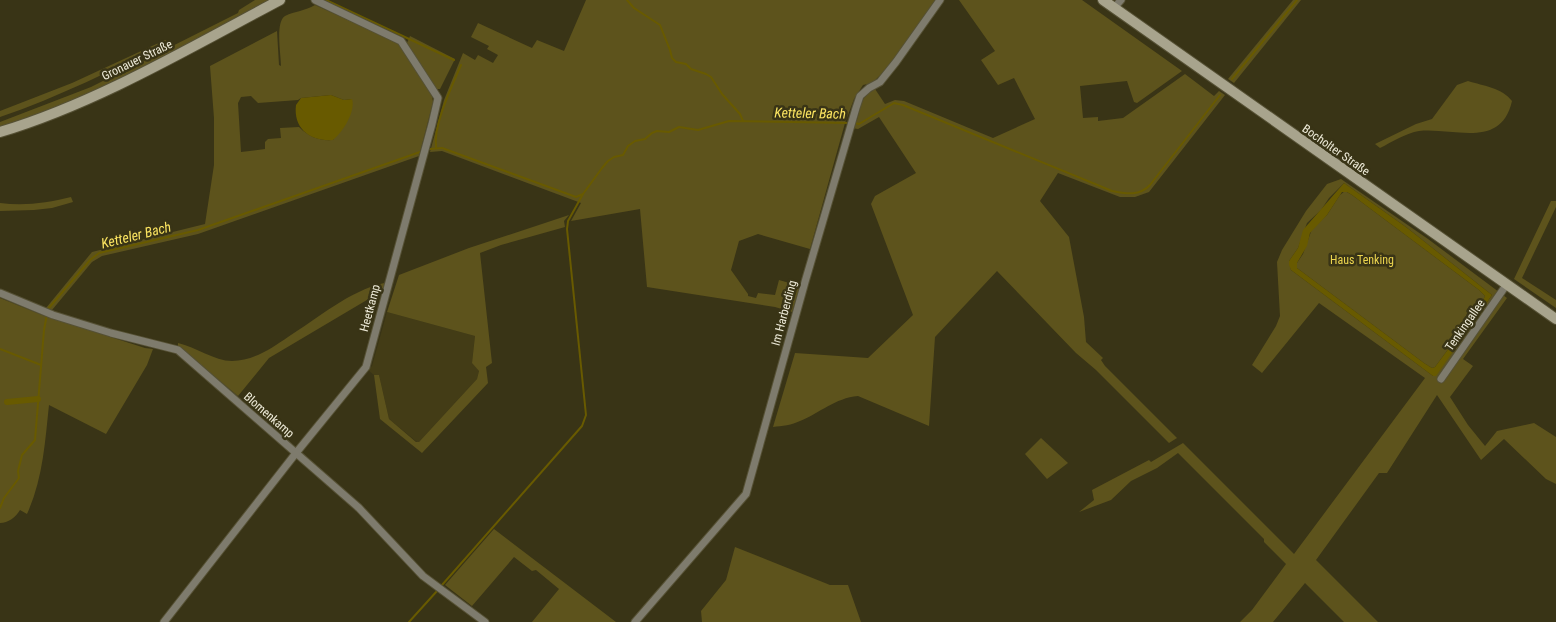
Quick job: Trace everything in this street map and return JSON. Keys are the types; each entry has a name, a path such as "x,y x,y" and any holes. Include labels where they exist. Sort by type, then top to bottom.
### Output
{"main road":[{"name":"Gronauer Straße","path":"0,132 45,116 119,84 280,0"},
{"name":"Bocholter Straße","path":"1103,0 1117,4 1556,319"}],"street":[{"name":"Heetkamp","path":"164,622 366,367 432,124 438,98 402,40 315,0"},
{"name":"Im Harberding","path":"635,622 746,494 804,282 860,96 880,82 940,0"},
{"name":"Tenkingallee","path":"1441,379 1508,284"},
{"name":"Blomenkamp","path":"0,293 52,315 111,333 178,350 359,508 423,576 485,622"}],"shaded area":[{"path":"331,95 344,100 352,99 352,109 348,121 333,140 318,139 305,132 297,121 296,105 301,98"},
{"path":"1344,183 1406,227 1492,295 1436,376 1433,376 1291,270 1289,261 1298,248 1303,230","holes":["1342,192 1347,192 1485,296 1480,306 1435,367 1432,368 1424,363 1297,268 1297,263 1307,246 1310,233 1327,215"]},
{"path":"387,312 475,336 472,362 479,371 477,379 419,442 389,419 379,375 374,375 368,370 372,366"}],"green space":[{"path":"255,0 271,0 172,53 104,86 35,115 0,127 0,122 91,87 238,13 239,10"},
{"path":"586,0 938,0 888,68 872,83 863,85 854,99 845,123 810,249 758,234 739,241 731,270 748,296 756,298 758,293 775,295 779,280 800,286 792,312 775,307 647,287 640,209 571,221 581,203 442,151 430,152 444,100 463,53 475,60 478,55 493,63 498,55 487,49 489,46 471,37 478,23 532,48 537,40 564,51"},
{"path":"959,0 1082,0 1182,71 1137,103 1134,102 1127,81 1080,86 1083,118 1098,117 1098,121 1123,118 1185,74 1214,96 1219,91 1225,95 1149,192 1135,197 1120,197 1058,173 1040,201 1069,237 1084,317 1086,342 1103,358 1101,360 1105,366 1177,438 1169,443 1096,370 1076,353 997,271 935,337 929,426 858,396 842,400 797,422 773,427 795,353 868,358 913,315 871,204 875,196 916,173 879,117 858,129 852,128 855,120 857,120 862,102 867,95 875,89 885,104 895,100 904,101 993,138 1035,119 1014,78 998,85 981,60 995,51"},
{"path":"1293,0 1301,0 1234,83 1228,79"},
{"path":"315,5 399,43 432,95 433,102 419,156 198,234 102,256 92,262 52,310 46,308 92,252 205,224 214,165 214,118 210,66 277,31 279,65 281,66 279,32 282,19 289,14","holes":["331,95 344,100 352,99 333,140 314,138 299,127 280,128 281,138 268,139 265,142 265,149 241,152 238,103 241,97 251,96 258,103"]},
{"path":"410,36 455,59 440,89 436,89 407,43"},
{"path":"165,40 170,42 65,92 0,117 0,111 72,83"},
{"path":"1468,81 1498,90 1512,101 1506,116 1498,126 1487,131 1474,133 1419,131 1380,148 1375,144 1416,124 1432,119 1457,85"},
{"path":"1341,179 1428,239 1507,298 1463,359 1473,366 1450,397 1468,425 1485,446 1497,431 1534,423 1556,437 1556,484 1546,479 1504,439 1481,460 1437,395 1387,473 1379,473 1316,560 1378,622 1344,622 1305,583 1273,622 1240,622 1252,610 1286,564 1264,542 1264,539 1178,453 1157,468 1131,481 1111,500 1079,512 1094,500 1092,490 1149,460 1151,462 1183,443 1294,554 1425,378 1319,303 1262,373 1252,365 1280,316 1277,262 1282,250 1306,211 1327,184","holes":["1344,183 1406,227 1492,295 1436,375 1433,376 1291,270 1289,261 1298,248 1307,223"]},
{"name":"Haus Tenking","path":"1345,191 1485,296 1480,306 1435,367 1432,368 1424,363 1297,268 1297,263 1303,254 1312,229 1327,215 1340,195"},
{"path":"71,197 73,202 52,208 0,211 0,203 36,203"},
{"path":"1551,201 1556,201 1556,207 1522,278 1556,300 1556,308 1514,279"},
{"path":"569,215 564,221 565,227 501,245 480,253 492,363 486,367 488,383 422,453 380,419 374,375 379,375 389,419 416,442 419,442 477,379 479,371 472,363 475,336 387,312 399,275 469,248"},
{"path":"384,283 384,290 269,358 238,396 178,346 178,343 225,360 247,359 262,353 358,292"},
{"path":"0,298 42,315 153,349 147,365 106,434 49,405 40,474 27,514 20,510 12,519 0,523"},
{"path":"1041,438 1068,463 1047,479 1025,454"},
{"path":"494,529 616,622 532,622 559,589 536,570 532,571 514,557 472,606 445,585"},
{"path":"735,547 830,585 848,585 861,622 702,622 701,611 726,580"}],"waterway":[{"path":"326,0 454,60"},
{"path":"627,0 634,8 660,25 672,58 676,62 686,64 691,69 711,77 722,94 740,114 743,121"},
{"name":"Ketteler Bach","path":"1232,79 1297,0"},
{"path":"436,147 437,128 440,117 461,65"},
{"name":"Ketteler Bach","path":"855,123 859,124 894,103 903,105 1112,191 1137,193 1150,185 1220,95"},
{"name":"Ketteler Bach","path":"430,149 442,148 576,197 583,194 608,161 623,155 628,146 635,141 645,139 657,131 669,132 679,127 698,130 729,121 850,123"},
{"name":"Ketteler Bach","path":"0,508 4,498 19,478 18,471 22,455 35,440 44,330 48,309 90,260 99,253 198,230 420,152"},
{"path":"442,585 582,426 586,415 567,229 568,221 583,194"},
{"path":"0,349 41,365"},
{"path":"7,402 38,399"},
{"path":"409,622 437,591"}]}
